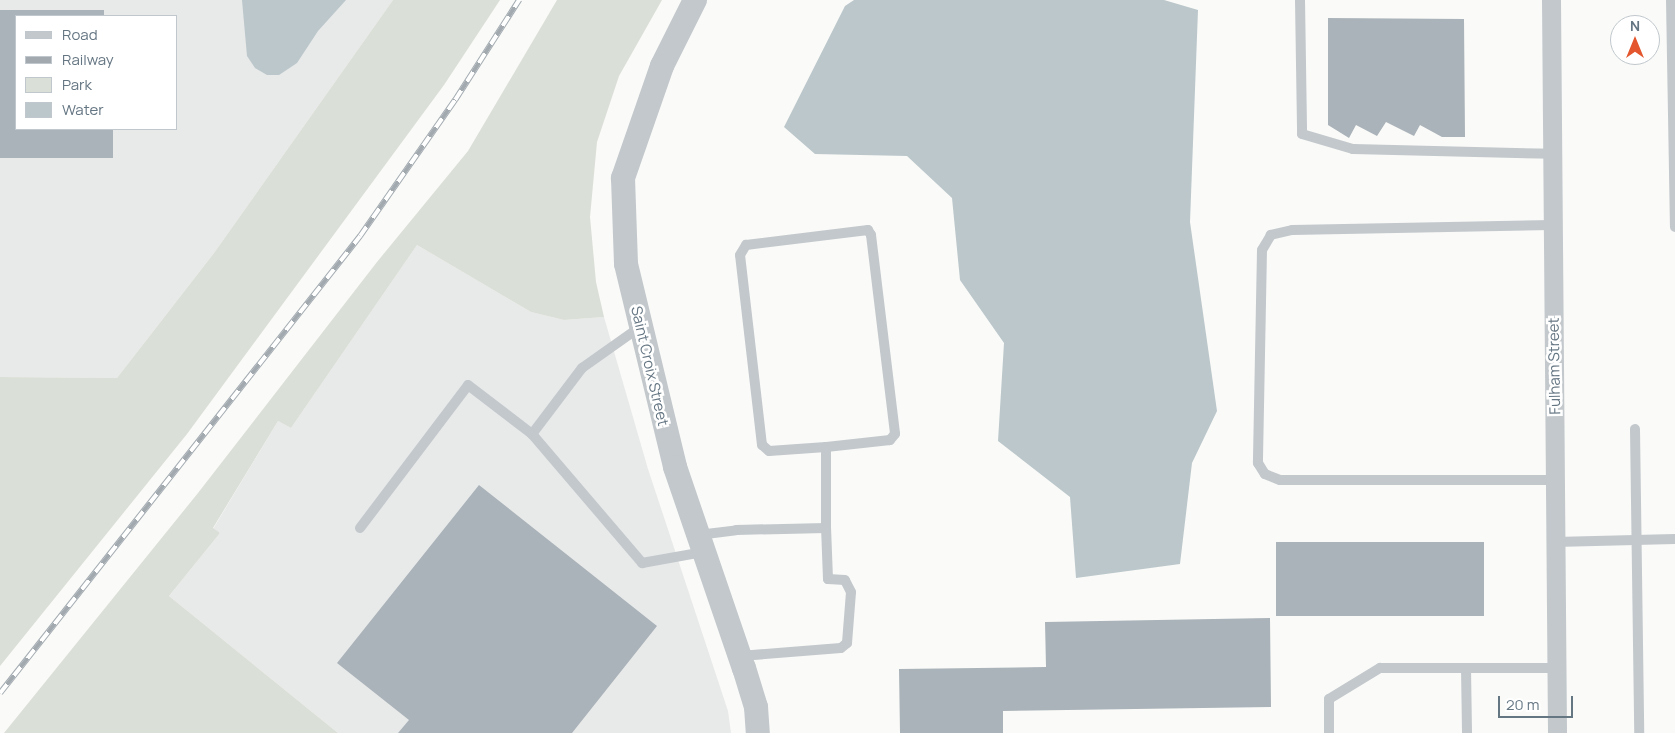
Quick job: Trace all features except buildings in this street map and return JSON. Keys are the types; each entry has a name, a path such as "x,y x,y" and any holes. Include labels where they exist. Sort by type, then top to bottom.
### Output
{"street":[{"name":"Saint Croix Street","path":"695,0 662,66 623,178 626,264 675,467 740,656 756,708 758,733"},
{"name":"Fulham Street","path":"1551,0 1557,733"}],"lane":[{"path":"1300,0 1302,134 1353,149 1552,154"},
{"path":"1671,0 1675,227"},
{"path":"1553,225 1292,230 1271,235 1262,250 1258,463 1265,474 1280,480 1555,480"},
{"path":"868,230 871,235 894,434 890,440 826,447 769,451 762,445 740,255 746,245 868,230"},
{"path":"532,434 582,368 640,327"},
{"path":"360,528 468,385 532,434 642,563 736,530 826,528"},
{"path":"1635,429 1638,733"},
{"path":"740,656 841,648 848,643 851,592 844,580 828,579 826,447"},
{"path":"1556,542 1675,539"},
{"path":"1329,733 1329,699 1380,668 1557,668"},
{"path":"1466,668 1467,733"}],"shaded area":[{"path":"0,0 393,0 214,253 117,378 0,377"},
{"path":"417,245 531,312 564,320 604,317 648,469 728,711 731,733 338,733 169,596 220,533 213,529 278,421 291,428"}],"green space":[{"path":"393,0 500,0 444,85 187,434 0,666 0,377 117,378 214,253"},
{"path":"557,0 662,0 619,76 597,142 590,217 596,282 604,317 564,320 531,312 417,245 291,428 278,421 213,528 220,533 169,596 338,733 4,733 198,493 377,262 468,151"}],"water":[{"path":"242,0 346,0 318,31 297,63 279,75 267,75 255,68 247,56"},
{"path":"854,0 1164,0 1198,10 1190,222 1217,411 1192,463 1180,564 1076,578 1070,497 998,441 1004,343 960,280 952,198 907,156 815,154 784,127 845,6"}],"railway":[{"path":"0,693 360,236 455,100 519,0"}]}
